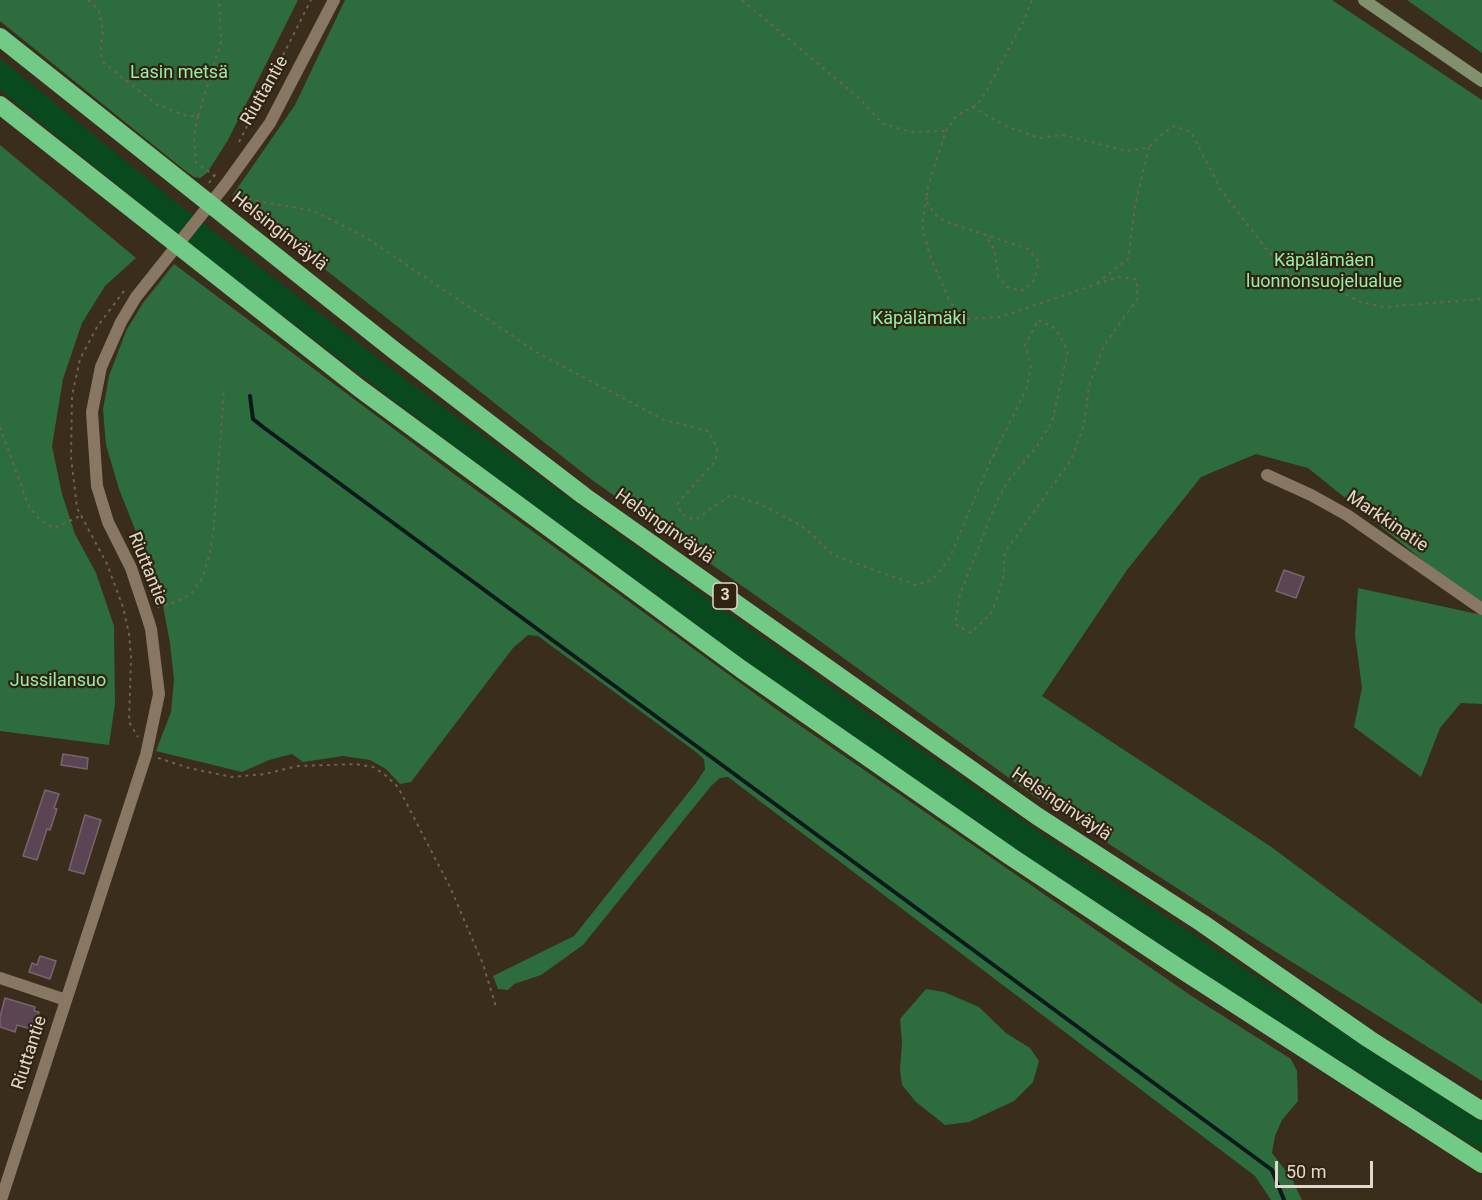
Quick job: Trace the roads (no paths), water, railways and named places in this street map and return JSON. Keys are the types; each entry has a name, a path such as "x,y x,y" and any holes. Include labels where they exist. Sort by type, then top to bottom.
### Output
{"highway":[{"name":"Helsinginväylä","path":"0,37 395,351 584,496 1037,816 1202,923 1369,1039 1482,1111"},
{"path":"0,105 359,388 741,669 1010,856 1482,1164"}],"main road":[{"path":"1364,0 1482,81"}],"street":[{"name":"Riuttantie","path":"1,1200 146,755 159,694 151,629 131,568 108,522 96,486 92,412 95,387 109,346 136,297 226,185 270,123 334,0"},
{"name":"Markkinatie","path":"1267,475 1347,515 1482,609"},
{"path":"0,978 66,1000"}],"waterway":[{"path":"250,396 253,419 263,427 1272,1170 1284,1200"}],"park label":[{"name":"Lasin metsä","path":"179,73"},
{"name":"Käpälämäen luonnonsuojelualue","path":"1324,271"},
{"name":"Käpälämäki","path":"919,319"},
{"name":"Jussilansuo","path":"58,681"}]}
